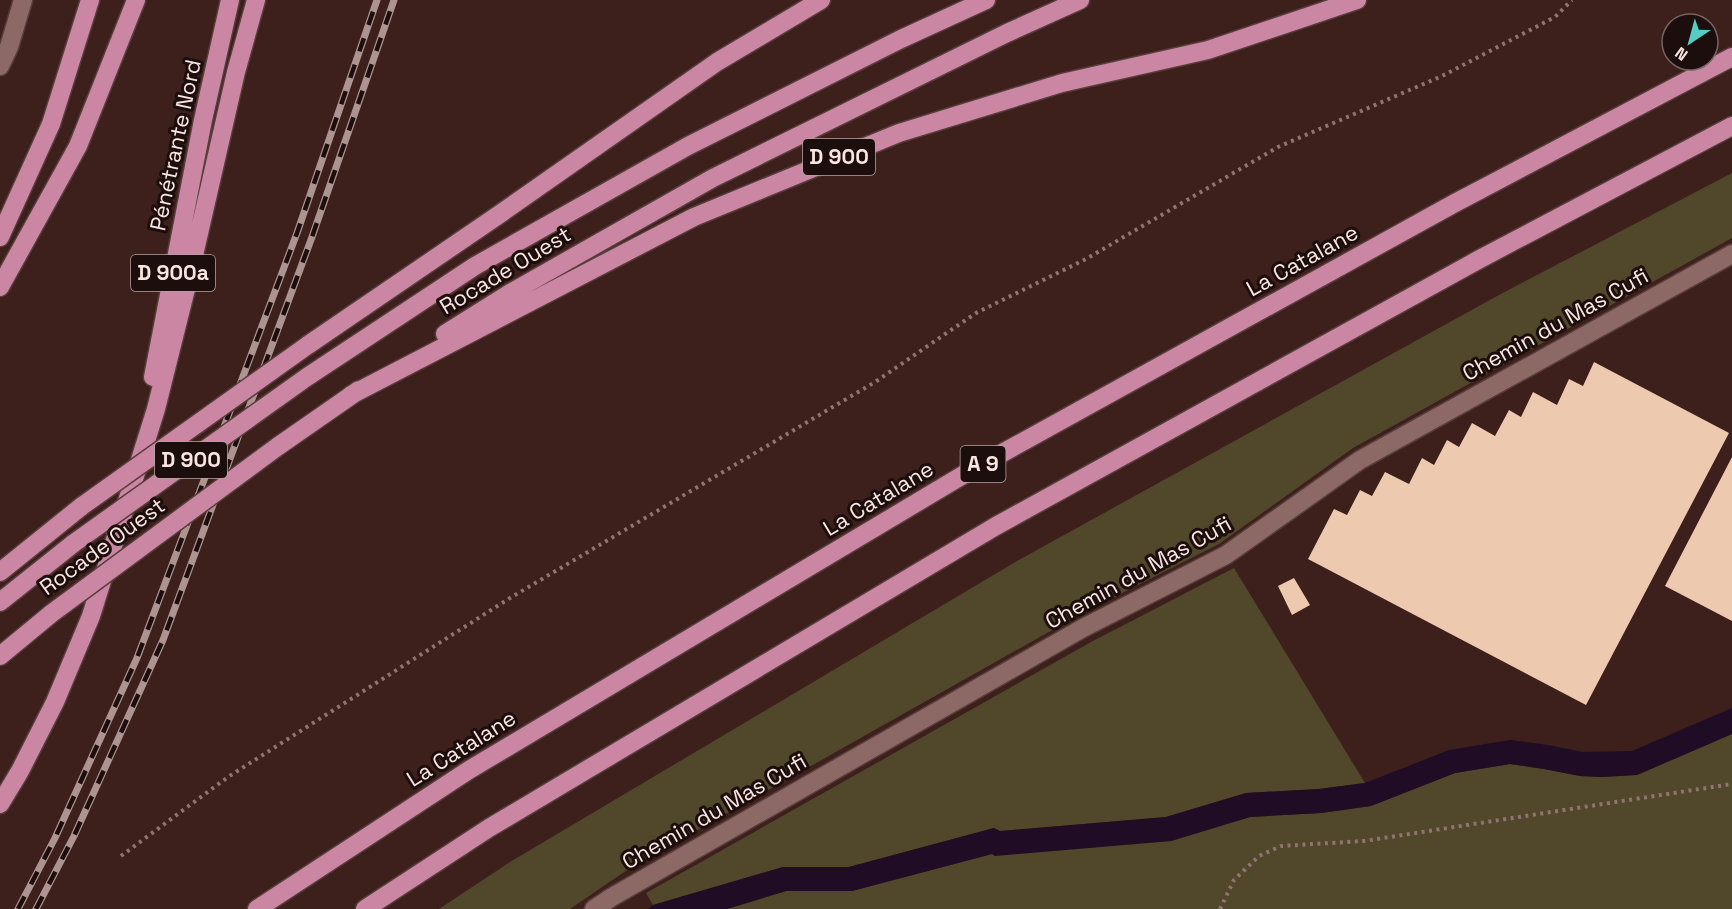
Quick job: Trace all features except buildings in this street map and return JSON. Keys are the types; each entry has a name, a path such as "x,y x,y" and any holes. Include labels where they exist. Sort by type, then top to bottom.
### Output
{"highway":[{"path":"0,237 51,124 90,0"},
{"path":"0,287 78,146 136,0"},
{"name":"Pénétrante Nord","path":"112,545 143,424 202,120 230,0"},
{"path":"112,545 156,409 192,266 236,72 256,0"},
{"name":"D 900","path":"0,572 82,506 308,345 717,62 821,0"},
{"name":"Rocade Ouest","path":"0,602 74,543 307,377 475,266 688,146 901,39 986,0"},
{"name":"Rocade Ouest","path":"0,656 52,613 277,447 351,395 512,292 712,178 1007,33 1080,0"},
{"name":"D 900","path":"351,395 694,217 899,133 1062,82 1208,50 1357,0"},
{"name":"La Catalane","path":"257,909 469,770 968,472 1455,203 1732,57"},
{"path":"365,909 489,828 996,526 1478,260 1732,126"},
{"name":"D 900a","path":"0,804 21,771 55,702 91,616 112,545"}],"street":[{"path":"0,66 9,47 23,0"},
{"name":"Chemin du Mas Cufi","path":"594,909 1083,628 1226,555 1360,460 1732,254"}],"path":[{"path":"121,856 228,777 510,598 875,382 976,313 1086,259 1278,147 1442,76 1524,33 1555,16 1572,0"},
{"path":"1220,909 1234,880 1259,856 1281,846 1364,841 1732,784"}],"shaded area":[{"path":"1732,173 1732,238 1353,448 1219,544 1077,616 630,868 570,909 439,909 510,862 1017,561 1497,296"},
{"path":"1234,568 1365,783 1319,789 1246,793 1166,817 1000,831 994,828 849,867 783,867 653,905 646,893 1091,642"},
{"path":"1732,708 1732,734 1637,775 1580,776 1510,764 1455,773 1371,806 1321,813 1250,817 1171,841 995,856 992,854 852,891 786,891 727,909 648,909 653,905 783,867 849,867 994,828 1000,831 1166,817 1246,793 1319,789 1365,783 1449,750 1510,740 1583,752 1632,751"},
{"path":"1732,734 1732,909 727,909 786,891 852,891 992,854 1171,841 1250,817 1321,813 1371,806 1455,773 1510,764 1580,776 1637,775"}],"railway":[{"path":"18,909 55,838 137,658 297,233 377,0"},
{"path":"36,909 74,836 163,640 312,237 394,0"}]}
